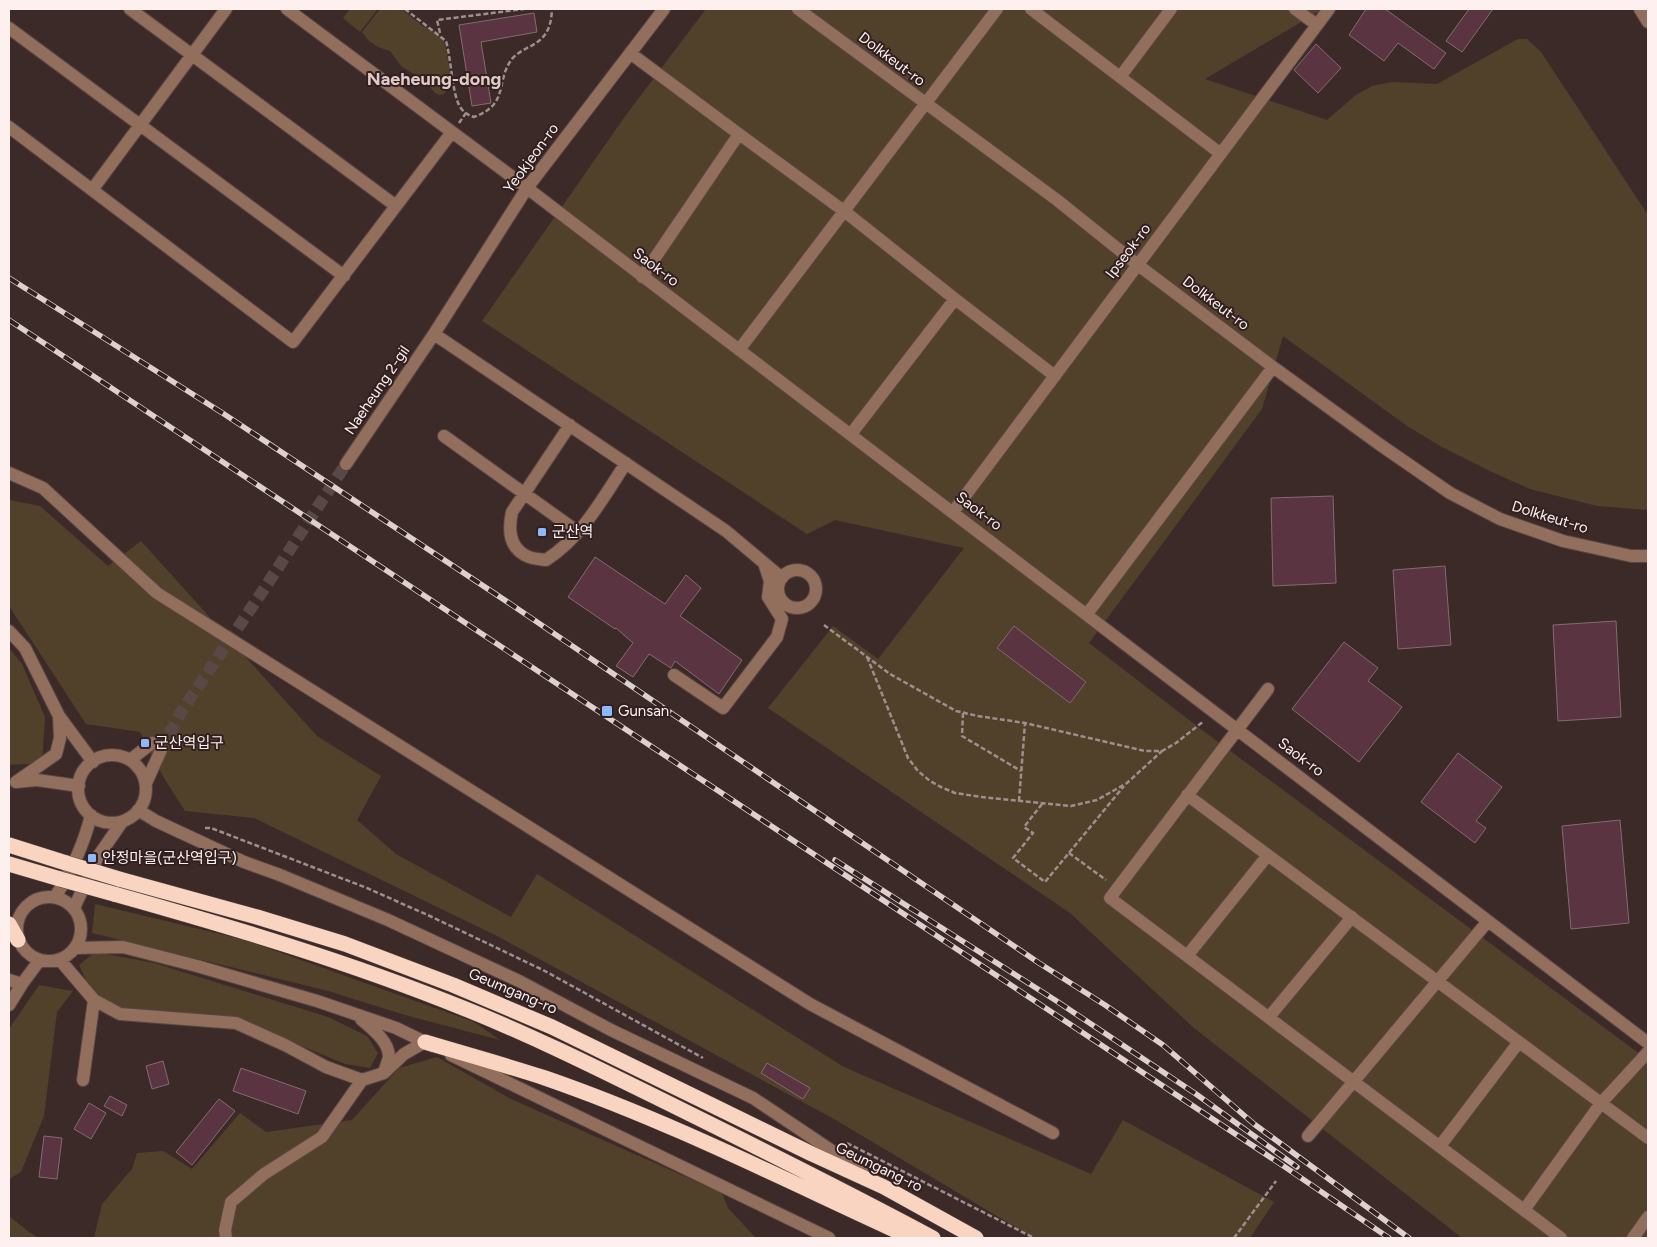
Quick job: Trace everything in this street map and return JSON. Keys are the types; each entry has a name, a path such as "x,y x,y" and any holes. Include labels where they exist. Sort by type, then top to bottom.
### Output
{"highway":[{"name":"Geumgang-ro","path":"9,845 119,879 257,917 345,944 453,984 552,1027 812,1154 884,1187 976,1238"},
{"path":"9,864 279,942 462,1008 530,1036 654,1096 933,1238"},
{"path":"9,924 18,940"},
{"path":"425,1042 545,1078 607,1102 694,1138 912,1238"}],"street":[{"path":"130,9 396,206"},
{"path":"92,190 226,9"},
{"name":"Saok-ro","path":"287,9 527,188 954,512 1648,1043"},
{"name":"Yeokjeon-ro","path":"434,334 527,188 664,9"},
{"name":"Dolkkeut-ro","path":"798,9 1057,200 1138,265 1273,367 1450,493 1500,519 1563,541 1631,556 1648,556"},
{"path":"740,350 997,9"},
{"path":"1031,9 1221,154"},
{"path":"1120,76 1171,9"},
{"path":"1295,9 1317,25"},
{"name":"Ipseok-ro","path":"954,512 1329,9"},
{"path":"1640,9 1648,22"},
{"path":"9,28 344,276"},
{"path":"630,53 844,210 1055,376"},
{"path":"9,127 293,342 452,132"},
{"path":"642,277 738,134"},
{"path":"851,434 956,299"},
{"path":"434,334 726,532 782,578"},
{"name":"Naeheung 2-gil","path":"346,464 434,334"},
{"path":"1087,614 1273,367"},
{"path":"570,425 512,512 509,526 510,538 517,548 529,557 546,560 562,550 578,532 626,463"},
{"path":"444,436 578,532"},
{"path":"9,473 43,488 157,593 810,1004 1053,1133"},
{"path":"674,676 723,708 778,637 782,619 768,596 770,581 764,563"},
{"path":"9,631 25,648 59,716 93,762"},
{"path":"1268,689 1110,898 1561,1238"},
{"path":"12,781 56,754 60,738 59,716"},
{"path":"130,760 157,747 146,783 145,799 132,817 122,822 100,821 83,807 78,797 82,775 88,765 108,756 130,760 138,767 146,783"},
{"path":"12,781 37,780 79,786"},
{"path":"1187,794 1648,1138"},
{"path":"138,810 156,821 228,854 388,920 510,977 611,1030 753,1098 884,1187"},
{"path":"55,897 70,871 86,834 91,815"},
{"path":"74,908 97,858 122,822"},
{"path":"1188,956 1268,855"},
{"path":"55,897 65,901 74,908 79,917 81,927 80,938 76,948 69,955 60,960 50,962 39,961 23,949 18,940 17,923 24,908 38,899 55,897"},
{"path":"1268,1017 1352,917"},
{"path":"1308,1136 1488,921"},
{"path":"76,948 123,946 317,1001 396,1028 829,1238"},
{"path":"60,960 94,1000 120,1014 236,1023 286,1045 326,1068 362,1080"},
{"path":"9,1005 39,961"},
{"path":"9,980 22,984"},
{"path":"83,1080 94,1000"},
{"path":"358,1015 379,1035 387,1046 389,1058 384,1072"},
{"path":"226,1238 224,1230 231,1202 264,1174 322,1137 362,1080 384,1072 404,1054 425,1042"},
{"path":"1440,1146 1519,1042"},
{"path":"1524,1210 1601,1103 1648,1052"},
{"path":"1633,1238 1648,1217"}],"path":[{"path":"406,9 446,41 459,105 464,112 474,117 491,108 497,101 507,67 514,56 536,44 545,36 552,9"},
{"path":"440,35 437,20 524,9"},
{"path":"824,625 890,674 956,711 1025,724 1145,751 1162,751"},
{"path":"867,657 908,758 918,771 941,788 955,793 1071,806 1096,800 1127,782"},
{"path":"1043,803 1024,827 1033,833 1014,858 1045,882 1127,782 1162,751 1176,743 1215,712"},
{"path":"963,713 962,736 1021,771"},
{"path":"1019,801 1025,724"},
{"path":"1069,853 1117,889"},
{"path":"1234,1238 1276,1181"}],"shaded area":[{"path":"350,9 378,9 360,32 343,18"},
{"path":"380,9 402,9 422,26 432,29 441,37 447,53 451,80 450,87 444,94 439,95 434,92 424,80 402,67 390,51 378,47 369,41 362,32"},
{"path":"706,9 1323,9 1205,79 1327,120 1356,95 1372,86 1392,82 1437,84 1518,39 1527,39 1541,52 1648,215 1648,510 1597,506 1530,489 1490,471 1442,447 1407,426 1283,336 1262,409 1089,643 1206,733 1648,1060 1648,1238 1462,1238 1194,1028 1070,913 768,708 833,626 878,659 964,548 835,520 807,534 482,321 626,115"},
{"path":"9,500 40,506 108,566 141,541 317,736 381,776 357,820 396,854 511,917 537,874 844,1067 1091,1174 1123,1120 1274,1202 1250,1238 1034,1238 834,1119 499,937 254,818 185,811 164,778 140,732 86,724 9,606"},
{"path":"9,648 22,664 45,717 42,763 9,765"},
{"path":"95,904 245,940 474,1022 500,1040 405,1015 328,991 92,933"},
{"path":"95,952 154,963 328,1017 367,1036 378,1053 370,1068 345,1064 242,1021 121,1010 92,992 79,965"},
{"path":"39,985 73,991 57,1012 44,1116 21,1172 9,1179 9,1029"},
{"path":"437,1057 511,1099 722,1193 728,1208 756,1238 94,1238 102,1204 132,1169 137,1153 163,1151 192,1169 240,1113 266,1132 352,1120 399,1068"},
{"path":"9,1216 29,1232 39,1238 9,1238"}],"building":[{"path":"1366,9 1385,9 1446,53 1434,69 1398,43 1384,61 1349,35"},
{"path":"1469,9 1493,9 1462,52 1446,41"},
{"path":"534,13 537,32 481,42 491,103 472,106 459,25"},
{"path":"1316,44 1341,68 1318,93 1294,70"},
{"path":"1333,496 1336,583 1273,586 1271,498"},
{"path":"595,557 665,604 686,575 701,588 680,616 742,660 719,694 675,661 671,668 649,654 633,677 616,666 633,643 616,628 568,597"},
{"path":"1445,566 1451,645 1398,649 1393,570"},
{"path":"1616,621 1621,717 1558,721 1553,625"},
{"path":"1014,626 1086,682 1070,703 997,648"},
{"path":"1344,642 1378,668 1368,681 1402,707 1359,762 1292,709"},
{"path":"1458,753 1502,787 1476,821 1486,828 1475,843 1421,802"},
{"path":"1620,820 1629,923 1571,929 1562,826"},
{"path":"163,1061 169,1084 152,1089 146,1066"},
{"path":"767,1063 810,1088 803,1099 761,1073"},
{"path":"241,1068 306,1091 298,1114 233,1091"},
{"path":"110,1096 127,1105 122,1116 104,1106"},
{"path":"219,1099 235,1111 192,1165 176,1152"},
{"path":"89,1103 106,1113 91,1139 74,1129"},
{"path":"44,1136 62,1138 57,1179 39,1177"}],"tunnel":[{"path":"161,750 181,712 346,464"}],"railway":[{"path":"9,278 224,414 512,605 1039,963 1105,1005 1163,1045 1254,1124 1409,1238"},
{"path":"9,320 1285,1167 1389,1238"},
{"path":"835,860 1055,1000 1196,1094 1297,1167"}],"place":[{"name":"군산역","path":"542,532"},
{"name":"Gunsan","path":"607,711"},
{"name":"군산역입구","path":"145,743"},
{"name":"안정마을(군산역입구)","path":"92,858"}],"district":[{"name":"Naeheung-dong","path":"434,79"}]}
